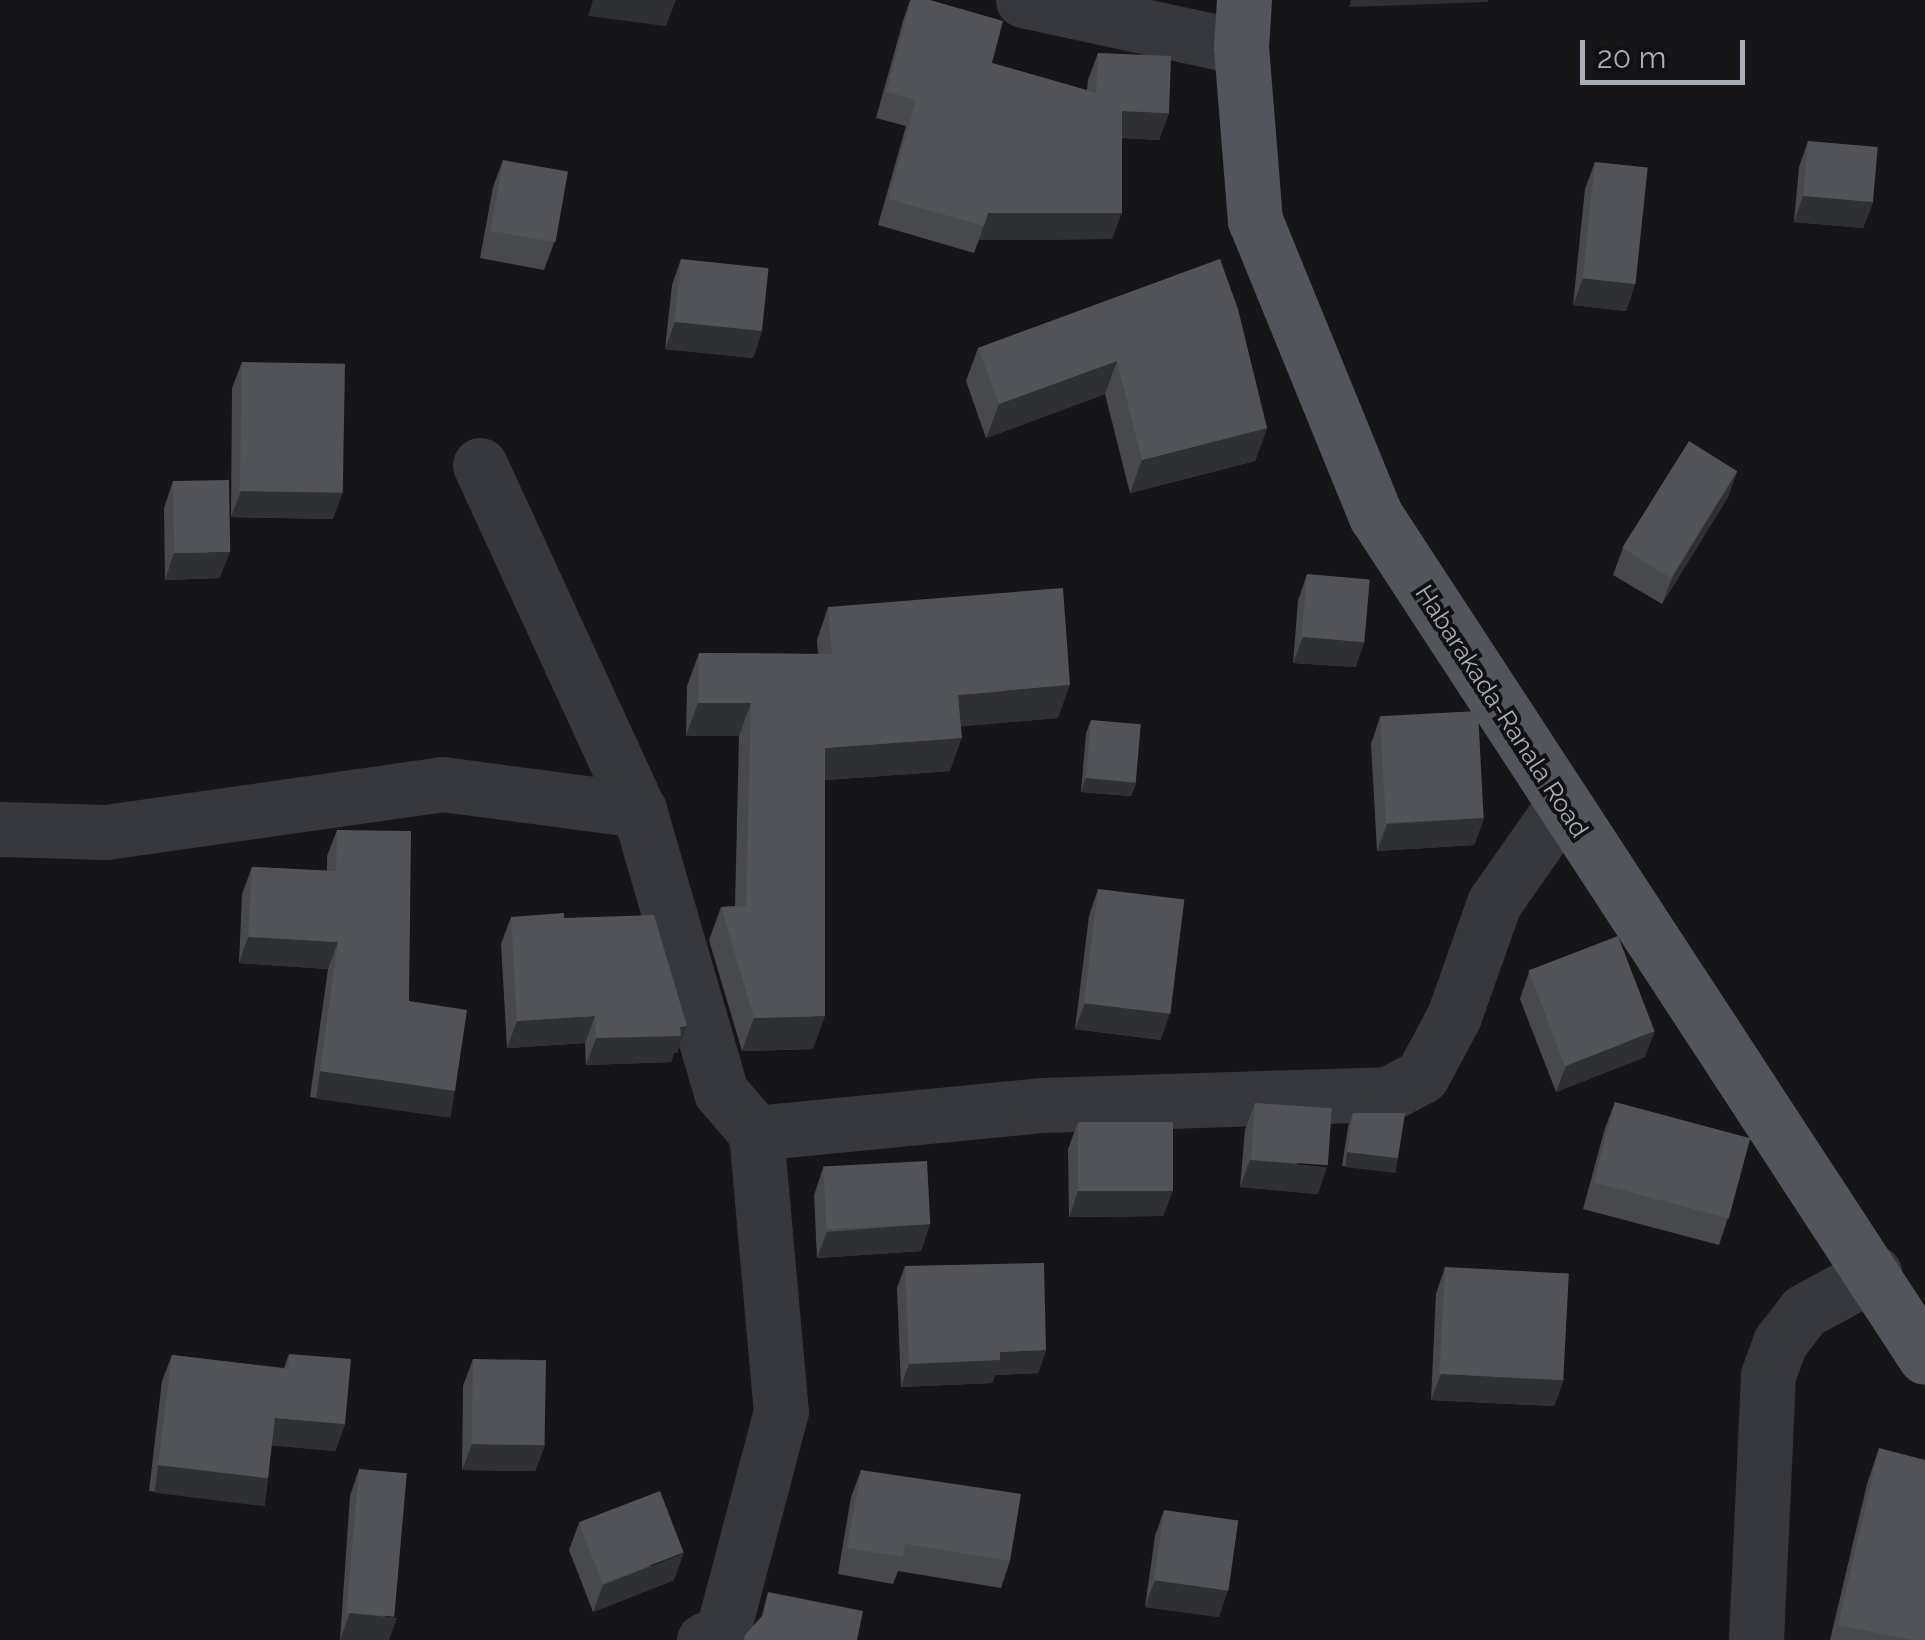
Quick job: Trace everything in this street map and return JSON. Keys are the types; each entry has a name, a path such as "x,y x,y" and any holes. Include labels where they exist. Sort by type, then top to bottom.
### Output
{"main road":[{"name":"Habarakada-Ranala Road","path":"1242,24 1255,220 1376,516 1925,1356"}],"street":[{"path":"1023,0 1242,24"},
{"path":"480,465 638,810 721,1092 756,1134 781,1411 722,1634 704,1640"},
{"path":"0,829 106,832 442,784 638,810"},
{"path":"756,1134 1042,1105 1388,1094 1422,1076 1454,1016 1494,903 1562,806"},
{"path":"1756,1640 1768,1375 1780,1342 1804,1311 1874,1273"}],"building":[{"path":"911,0 930,0 1003,21 992,63 1096,93 1098,53 1171,56 1169,113 1122,111 1122,213 988,213 984,226 888,199 916,100 886,92"},
{"path":"1808,141 1878,147 1873,202 1803,196"},
{"path":"503,160 568,171 555,242 490,231"},
{"path":"1595,162 1648,168 1635,284 1583,278"},
{"path":"681,259 769,268 762,331 674,322"},
{"path":"1220,259 1238,309 1267,428 1142,460 1117,361 999,404 978,348"},
{"path":"242,362 345,364 343,493 240,491"},
{"path":"1689,441 1737,471 1671,578 1622,548"},
{"path":"229,480 230,552 174,553 173,481"},
{"path":"1307,574 1370,579 1364,642 1302,637"},
{"path":"1063,588 1070,685 958,695 962,738 825,748 825,1016 754,1018 721,907 746,906 751,703 698,703 699,653 832,654 828,607"},
{"path":"1478,711 1484,818 1386,823 1380,716"},
{"path":"1091,720 1141,724 1136,782 1086,778"},
{"path":"337,830 411,831 409,1001 467,1010 455,1091 320,1071 338,942 248,937 252,867 336,871"},
{"path":"1098,889 1184,900 1170,1014 1084,1003"},
{"path":"564,913 564,918 654,915 687,1026 680,1027 681,1036 596,1038 595,1016 517,1021 511,917"},
{"path":"1618,936 1655,1031 1565,1066 1528,970"},
{"path":"1615,1102 1750,1138 1729,1218 1594,1182"},
{"path":"1255,1103 1332,1108 1328,1165 1251,1160"},
{"path":"1353,1113 1405,1113 1398,1158 1347,1152"},
{"path":"1078,1122 1173,1122 1173,1191 1078,1191"},
{"path":"927,1161 930,1224 826,1229 823,1166"},
{"path":"1044,1263 1046,1350 1000,1352 1000,1360 909,1364 905,1266"},
{"path":"1445,1267 1569,1273 1563,1380 1439,1374"},
{"path":"289,1354 351,1359 345,1424 275,1418 268,1478 158,1465 172,1355 288,1369"},
{"path":"473,1359 546,1360 545,1445 472,1444"},
{"path":"1879,1448 1925,1460 1925,1640 1838,1625"},
{"path":"359,1469 407,1473 394,1617 346,1612"},
{"path":"861,1470 1021,1494 1010,1561 905,1544 903,1557 847,1548"},
{"path":"660,1491 684,1553 602,1584 579,1522"},
{"path":"1164,1510 1238,1520 1228,1591 1154,1580"},
{"path":"768,1592 863,1611 857,1640 744,1640 762,1616"}]}
